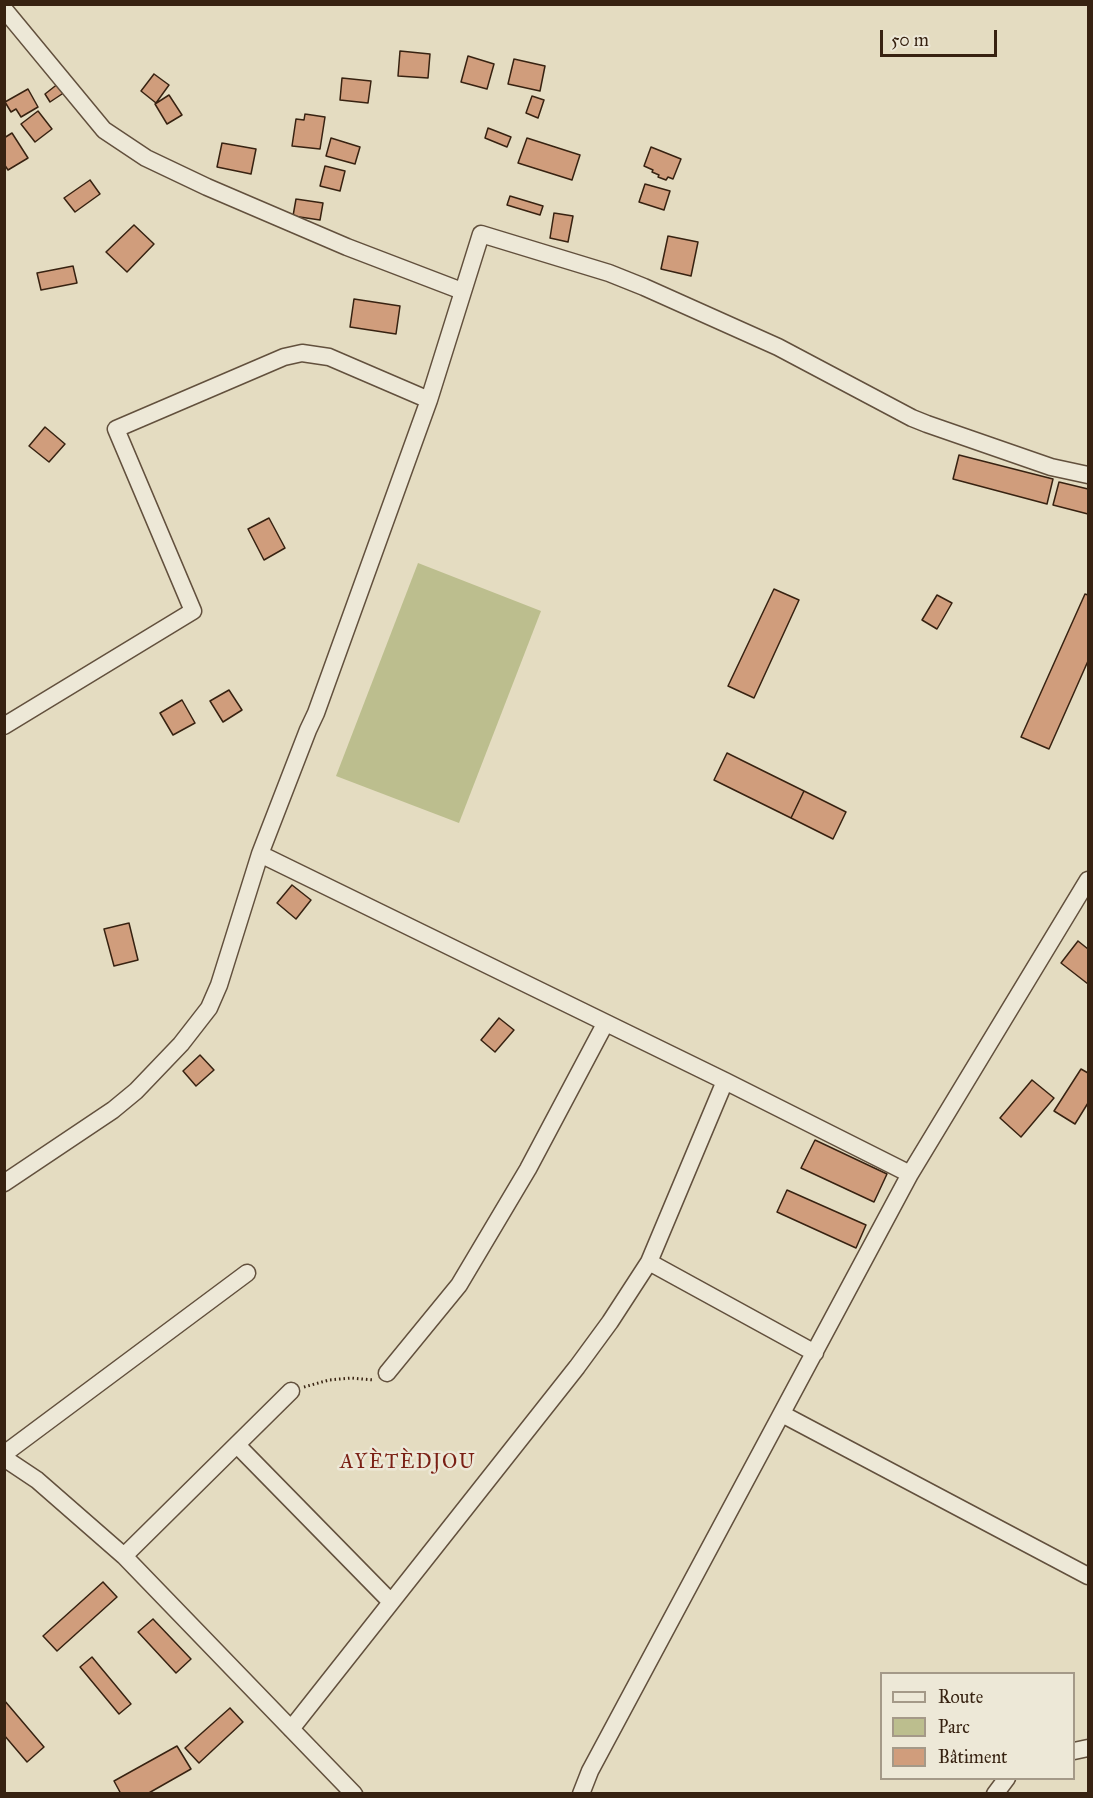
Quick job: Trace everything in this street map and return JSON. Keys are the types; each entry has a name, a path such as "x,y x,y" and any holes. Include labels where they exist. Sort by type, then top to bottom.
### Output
{"street":[{"path":"4,9 104,130 146,158 207,187 347,247 462,291"},
{"path":"4,1183 113,1110 136,1091 182,1044 209,1008 219,985 260,854 316,713 429,400 481,234 609,273 644,287 778,347 927,424 1051,466 1089,475"},
{"path":"4,726 193,611 116,429 284,357 302,353 329,357 429,400"},
{"path":"260,854 910,1174"},
{"path":"581,1794 590,1771 910,1174 1089,880"},
{"path":"387,1373 459,1285 528,1169 605,1024"},
{"path":"291,1729 610,1322 649,1262 725,1081"},
{"path":"649,1262 815,1353"},
{"path":"247,1273 4,1456 37,1480 124,1556 354,1794"},
{"path":"124,1556 291,1391"},
{"path":"782,1414 1089,1576"},
{"path":"237,1444 391,1602"},
{"path":"995,1794 1006,1780"}],"path":[{"path":"291,1391 329,1380 351,1378 376,1380 387,1373"}],"green space":[{"path":"418,563 541,611 459,823 336,776"}],"building":[{"path":"400,51 430,54 428,78 398,76"},
{"path":"468,56 494,64 487,89 461,82"},
{"path":"514,59 545,66 540,91 508,84"},
{"path":"154,74 169,85 156,103 141,91"},
{"path":"342,78 371,81 368,103 340,100"},
{"path":"59,83 65,92 50,102 45,94"},
{"path":"28,89 38,107 21,117 16,109 11,112 5,102"},
{"path":"169,95 182,115 167,124 155,104"},
{"path":"532,96 544,100 538,118 526,113"},
{"path":"38,111 52,129 35,142 21,124"},
{"path":"305,114 325,117 320,149 292,146 296,119 304,120"},
{"path":"488,128 511,137 507,147 485,138"},
{"path":"12,133 28,158 8,170 4,164 4,138"},
{"path":"331,138 360,147 355,164 326,156"},
{"path":"527,138 580,155 572,180 518,163"},
{"path":"222,143 256,149 251,174 217,167"},
{"path":"651,147 681,159 673,179 668,177 666,180 658,177 659,175 652,172 653,170 644,166"},
{"path":"325,166 345,171 340,191 320,186"},
{"path":"90,180 100,194 75,212 64,198"},
{"path":"645,184 670,191 664,210 639,202"},
{"path":"510,196 543,206 540,215 507,205"},
{"path":"296,199 323,203 320,220 293,216"},
{"path":"554,213 573,216 568,242 550,238"},
{"path":"134,225 154,244 127,272 106,252"},
{"path":"668,236 698,242 691,276 661,269"},
{"path":"73,266 77,283 41,290 37,273"},
{"path":"354,299 400,306 396,334 350,327"},
{"path":"45,427 65,444 49,462 29,446"},
{"path":"959,455 1053,479 1047,504 953,479"},
{"path":"1059,482 1088,489 1088,514 1053,505"},
{"path":"269,518 285,548 264,560 248,529"},
{"path":"774,589 799,600 754,698 728,686"},
{"path":"1085,594 1088,595 1088,661 1049,749 1021,737"},
{"path":"937,595 952,603 937,629 922,620"},
{"path":"229,690 242,710 223,722 210,701"},
{"path":"182,700 195,723 173,735 160,713"},
{"path":"727,753 804,791 791,818 714,780"},
{"path":"804,791 846,812 833,839 791,818"},
{"path":"292,885 311,900 296,919 277,903"},
{"path":"129,923 138,960 114,966 104,929"},
{"path":"1078,941 1088,949 1088,984 1061,963"},
{"path":"499,1018 514,1030 495,1052 481,1040"},
{"path":"200,1055 214,1070 196,1086 183,1071"},
{"path":"1081,1069 1088,1073 1088,1103 1075,1124 1054,1111"},
{"path":"1032,1080 1054,1098 1021,1137 1000,1118"},
{"path":"815,1140 887,1174 874,1202 801,1168"},
{"path":"787,1190 866,1225 856,1248 777,1212"},
{"path":"103,1582 117,1597 57,1651 43,1636"},
{"path":"153,1619 191,1659 176,1673 138,1632"},
{"path":"92,1657 131,1704 119,1714 80,1667"},
{"path":"4,1700 44,1747 27,1762 4,1735"},
{"path":"230,1708 243,1722 199,1763 185,1748"},
{"path":"177,1746 191,1769 147,1794 121,1794 114,1781"}],"district":[{"name":"AYÈTÈDJOU","path":"408,1463"}]}
